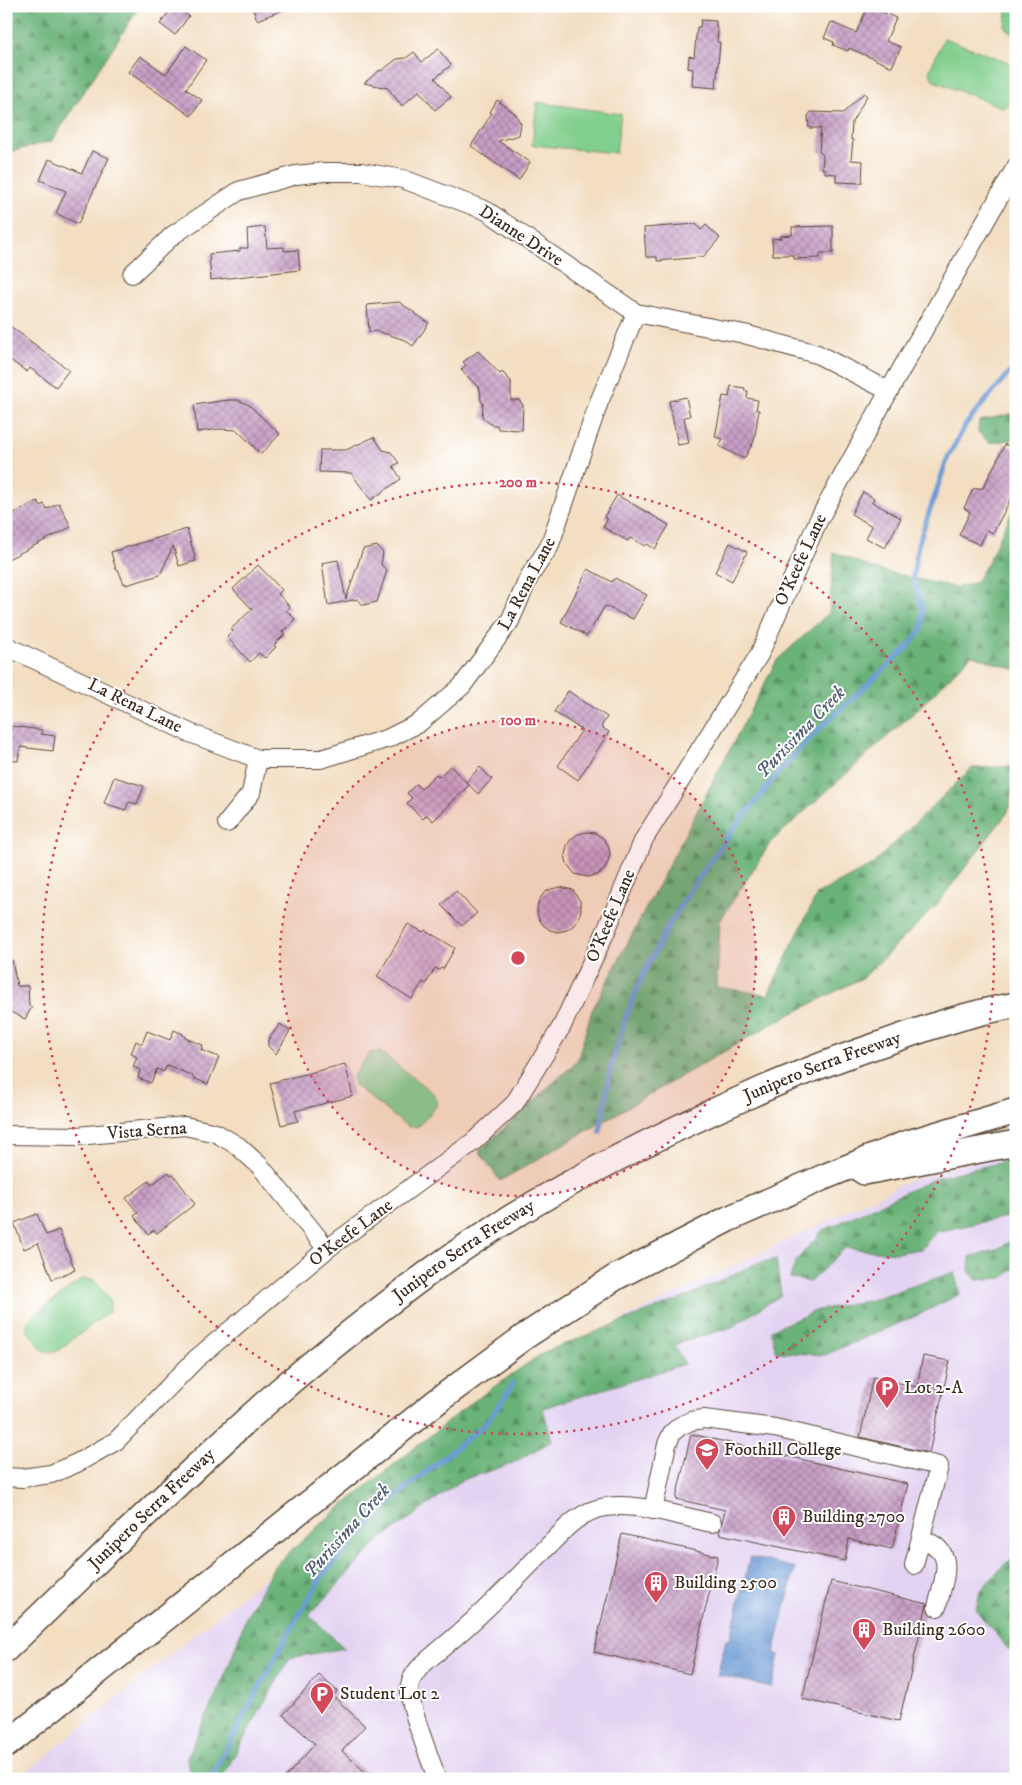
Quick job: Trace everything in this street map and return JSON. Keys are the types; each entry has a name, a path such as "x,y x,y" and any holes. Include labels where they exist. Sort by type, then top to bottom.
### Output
{"highway":[{"path":"949,1020 1016,990"},
{"name":"Junipero Serra Freeway","path":"6,1649 202,1462 278,1393 357,1327 438,1266 524,1211 612,1160 704,1115 801,1072 949,1020 1016,1004"},
{"path":"6,1745 440,1399 524,1337 616,1277 728,1219 824,1177 905,1144 1016,1111"},
{"path":"824,1177 876,1170 1016,1143"}],"street":[{"name":"O'Keefe Lane","path":"6,1478 51,1474 77,1463 116,1441 196,1360 327,1249 473,1142 514,1104 562,1026 606,931 644,839 758,655 818,521 1016,167"},
{"name":"Dianne Drive","path":"132,274 173,235 239,191 296,175 324,172 361,172 403,179 487,211 636,314 744,334 817,354 889,391"},
{"name":"La Rena Lane","path":"6,646 190,733 258,759 321,759 389,738 418,723 462,686 510,621 529,577 549,547 600,402 636,314"},
{"path":"227,823 251,793 258,759"},
{"name":"Vista Serna","path":"6,1135 77,1136 186,1126 216,1132 238,1146 260,1166 327,1249"},
{"path":"653,1510 667,1444 672,1433 680,1426 691,1421 704,1419 775,1428 939,1466 914,1565"},
{"path":"437,1779 409,1693 410,1683 423,1664 480,1615 526,1567 580,1516 597,1509 630,1506 712,1523"},
{"path":"921,1539 934,1543 943,1552 946,1568 937,1606"}],"shaded area":[{"name":"Foothill College","path":"1016,1148 1016,1779 18,1779 263,1579 534,1363 909,1181"}],"green space":[{"path":"6,6 140,6 52,141 6,153"},
{"path":"1008,6 1016,6 1016,35 1012,34 1005,26"},
{"path":"944,38 1016,65 1016,95 1004,108 934,81 929,72"},
{"path":"537,102 621,114 616,153 532,145"},
{"path":"1016,413 1016,439 989,443 978,432 979,421"},
{"path":"1016,503 1016,670 972,655 920,707 771,842 720,921 717,987 768,995 817,894 872,865 972,768 1016,766 1008,812 934,908 864,977 770,1025 500,1181 479,1151 577,1061 592,1010 777,660 829,613 834,552 874,569 957,588 976,582 987,564"},
{"path":"379,1051 435,1095 437,1105 419,1126 408,1127 354,1085 353,1076 370,1053"},
{"path":"1016,1159 1016,1215 936,1232 921,1249 895,1253 845,1248 810,1282 790,1278 796,1261 822,1231 938,1177"},
{"path":"1016,1237 1016,1267 1003,1278 977,1280 969,1271 970,1257 996,1250"},
{"path":"776,1259 781,1295 732,1327 674,1345 685,1364 543,1408 552,1441 511,1464 462,1480 379,1541 309,1615 344,1648 290,1658 221,1779 190,1779 187,1757 227,1671 246,1617 274,1566 331,1515 471,1403 544,1352 688,1296 755,1264"},
{"path":"954,1272 960,1294 918,1315 825,1355 776,1352 771,1330 818,1310 871,1300"},
{"path":"82,1279 94,1280 110,1300 110,1311 56,1352 44,1351 26,1329 29,1319"},
{"path":"1016,1558 1016,1651 1008,1649 976,1610 980,1591 1006,1563"}],"water":[{"path":"750,1557 795,1568 774,1653 779,1655 772,1687 717,1675 726,1640 730,1640"}],"building":[{"path":"173,6 189,16 175,35 160,24"},
{"path":"252,6 291,6 291,7 257,20"},
{"path":"868,6 896,18 886,41 901,47 892,67 849,48 848,51 833,45 834,42 824,38 831,22 856,33"},
{"path":"701,20 716,21 718,31 717,42 720,42 716,88 692,86 693,69 688,68 689,56 694,57 697,27 700,27"},
{"path":"186,46 206,60 186,89 202,100 191,116 128,72 140,56 166,74"},
{"path":"438,49 451,65 435,78 451,97 435,110 419,91 402,106 388,88 364,83 397,59 406,58 414,52 422,62"},
{"path":"864,93 867,96 852,122 851,140 853,140 851,160 863,161 862,183 836,182 836,174 825,173 825,169 822,169 823,155 819,151 821,128 809,128 808,116 811,112 843,113"},
{"path":"497,100 516,114 521,124 519,135 498,141 530,162 519,180 471,146 492,113 490,112"},
{"path":"92,151 109,158 78,224 56,213 66,191 40,180 49,159 82,173"},
{"path":"696,224 701,230 706,225 720,238 703,257 657,261 657,257 646,257 644,228"},
{"path":"833,226 833,253 820,253 820,258 794,259 794,255 773,255 772,239 792,235 792,227"},
{"path":"265,227 267,248 284,247 284,251 298,250 300,270 211,280 209,254 240,251 240,248 248,248 247,229"},
{"path":"399,302 429,323 413,346 405,340 377,331 369,332 367,305"},
{"path":"6,323 69,370 56,387 30,368 27,372 6,357"},
{"path":"478,351 500,374 502,372 511,381 511,400 519,400 523,405 522,430 498,429 497,425 492,425 482,417 483,403 481,401 480,389 461,370 466,365 463,362"},
{"path":"731,386 745,388 744,391 748,391 747,398 758,400 756,410 759,410 754,441 744,459 719,446 723,439 715,437 723,396 729,397"},
{"path":"686,397 690,416 684,417 689,443 678,445 669,401"},
{"path":"238,400 249,405 280,434 261,454 237,430 220,429 197,432 194,405"},
{"path":"374,437 383,450 391,452 399,463 393,466 401,479 371,500 351,473 319,472 320,450 346,450"},
{"path":"1005,444 1016,450 1016,489 993,533 987,530 980,545 959,535 970,512 964,508 973,489 983,488"},
{"path":"863,492 874,498 872,502 901,518 885,548 866,538 872,526 851,514"},
{"path":"617,495 669,525 655,549 630,538 628,541 603,527 608,519 604,517"},
{"path":"38,501 40,506 44,504 47,509 59,503 71,527 6,560 6,517"},
{"path":"187,529 196,561 179,566 173,546 160,575 124,584 118,569 116,570 111,552"},
{"path":"730,543 747,552 732,581 715,572"},
{"path":"377,546 383,553 381,565 387,570 377,602 363,605 358,599 328,605 322,563 338,560 346,599 363,549"},
{"path":"258,565 282,590 278,594 290,607 286,610 295,619 282,632 285,634 265,658 259,653 250,662 227,637 233,631 231,629 252,609 233,589"},
{"path":"588,569 612,582 615,578 647,595 633,619 605,606 587,636 561,622"},
{"path":"568,691 607,717 601,727 609,732 578,780 558,766 582,730 554,712"},
{"path":"11,726 42,730 41,734 55,736 53,751 20,747 18,761 6,760 6,730 11,731"},
{"path":"450,766 469,785 433,821 427,815 423,819 407,803 412,798 407,793 416,784 421,789 436,774 439,777"},
{"path":"480,767 492,779 478,794 466,782"},
{"path":"114,777 144,786 137,804 129,802 125,810 104,803"},
{"path":"595,833 603,838 608,845 610,854 604,870 597,875 588,877 575,874 567,864 565,855 571,839 578,834"},
{"path":"560,887 573,890 580,901 581,910 579,918 574,925 567,930 558,932 550,930 543,925 538,917 537,909 539,900 544,893"},
{"path":"456,891 477,913 462,926 441,905"},
{"path":"408,924 423,932 425,930 455,948 443,969 435,968 426,984 423,982 412,999 377,977"},
{"path":"12,960 17,986 28,986 29,1006 32,1007 25,1019 6,1010 6,961"},
{"path":"280,1024 290,1031 276,1054 268,1046 268,1040"},
{"path":"174,1030 183,1034 185,1038 203,1045 201,1050 219,1057 208,1084 167,1065 164,1072 157,1069 151,1083 138,1078 140,1070 133,1067 137,1057 131,1054 136,1041 142,1044 147,1031 170,1040"},
{"path":"345,1064 353,1096 295,1111 298,1121 281,1125 270,1083"},
{"path":"169,1172 171,1175 173,1174 195,1204 157,1233 154,1230 148,1234 134,1216 138,1213 126,1198 149,1181 151,1185"},
{"path":"37,1214 46,1235 59,1230 75,1270 52,1279 38,1243 24,1249 14,1223"},
{"path":"923,1356 950,1361 929,1453 860,1437 873,1377 917,1387"},
{"path":"691,1434 908,1484 892,1549 849,1539 845,1561 719,1534 725,1510 676,1499"},
{"name":"Building 2500","path":"622,1534 718,1556 690,1674 594,1652"},
{"name":"Building 2600","path":"831,1581 927,1604 899,1721 802,1699"},
{"path":"319,1675 337,1691 333,1696 365,1726 342,1751 373,1779 284,1779 315,1744 283,1715"}],"waterway":[{"name":"Purissima Creek","path":"600,1132 610,1071 626,1016 642,977 667,928 687,895 731,832 785,765 812,736 907,648 922,629 923,610 913,577 918,545 948,457 966,424 1016,365"},
{"name":"Purissima Creek","path":"210,1779 292,1627 322,1576 394,1498 485,1424 504,1399 513,1383"}],"place":[{"name":"Lot 2-A","path":"887,1409"},
{"name":"Foothill College","path":"707,1471"},
{"name":"Building 2700","path":"784,1538"},
{"name":"Building 2500","path":"656,1604"},
{"name":"Building 2600","path":"864,1651"},
{"name":"Student Lot 2","path":"322,1715"}]}
